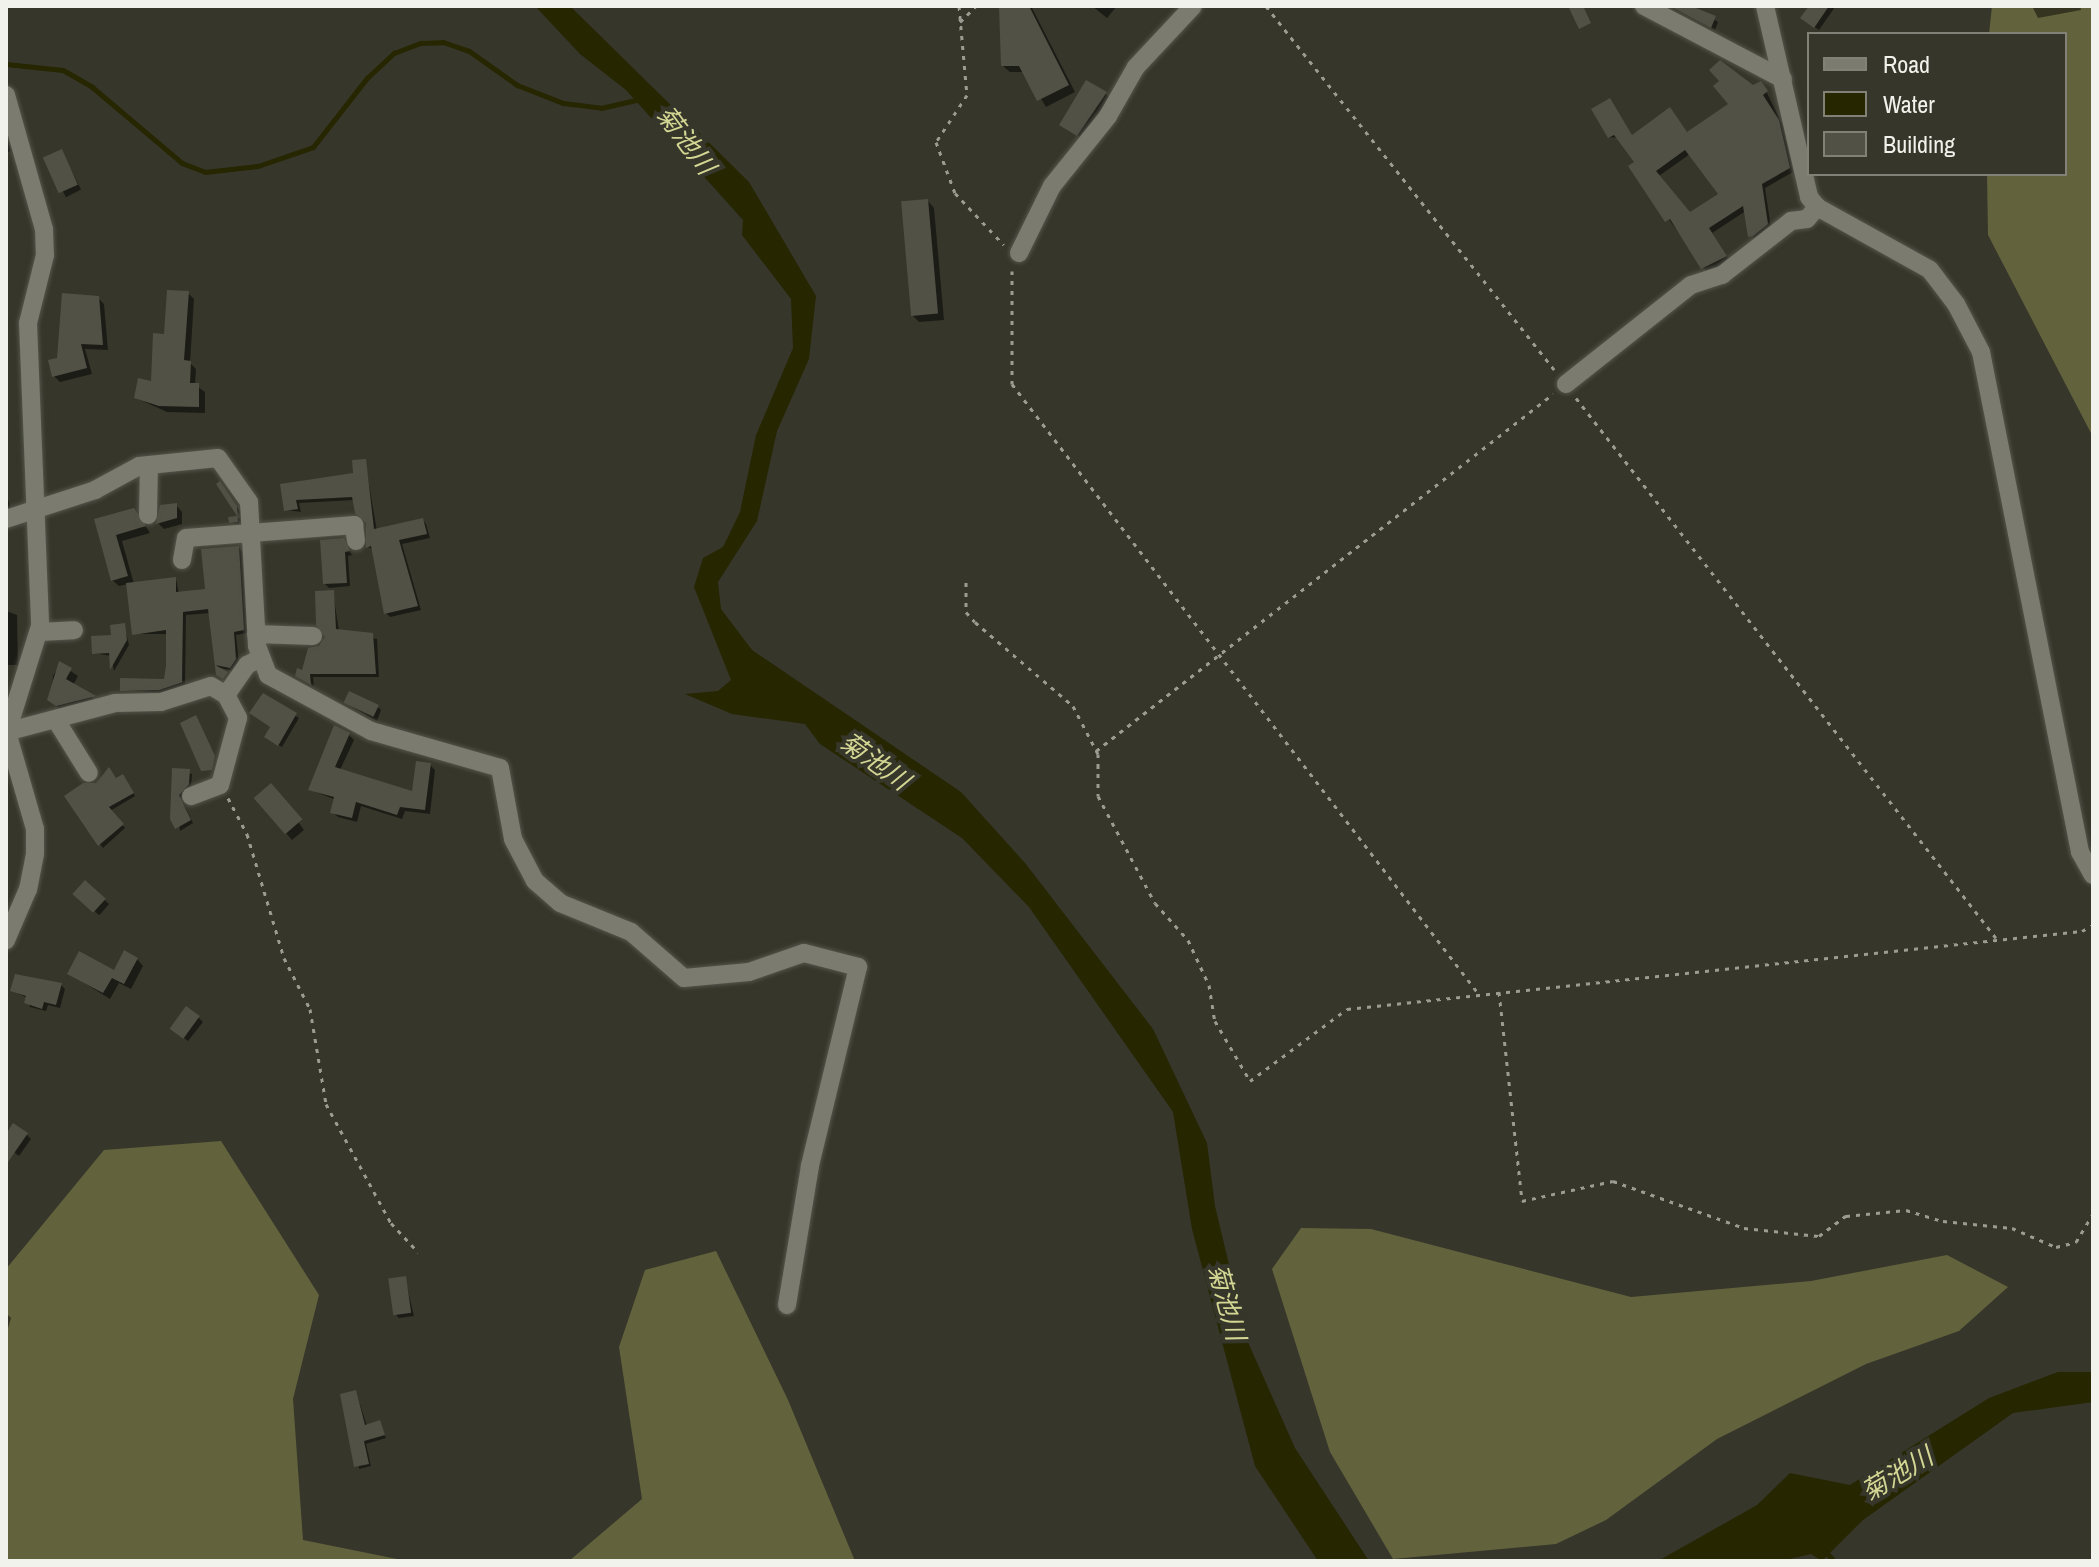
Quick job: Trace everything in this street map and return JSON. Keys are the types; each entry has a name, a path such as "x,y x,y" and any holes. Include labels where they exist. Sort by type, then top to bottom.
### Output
{"street":[{"path":"1019,253 1052,186 1108,116 1136,67 1193,6"},
{"path":"1644,6 1783,79"},
{"path":"1765,6 1809,197 1817,207 1930,270 1956,304 1981,352 2080,852 2093,875"},
{"path":"6,95 44,229 45,255 28,323 39,632 6,732 35,829 28,889 6,940"},
{"path":"1566,384 1691,285 1722,275 1791,221 1807,219 1817,207"},
{"path":"6,519 149,465 218,458 249,502 256,634 259,659 268,675 371,731 500,768 513,839 535,881 560,903 631,932 684,978 749,972 804,953 858,967 810,1166 787,1305"},
{"path":"148,515 149,465"},
{"path":"182,560 186,538 354,525 356,541"},
{"path":"39,632 74,630"},
{"path":"256,634 313,636"},
{"path":"226,695 247,665 259,659"},
{"path":"6,732 115,703 161,702 211,686 226,695 238,718 220,785 191,796"},
{"path":"56,720 89,773"}],"path":[{"path":"959,6 967,95 941,133 939,152 955,193 1007,248 1019,253 1010,278 1012,384 1479,994"},
{"path":"960,22 976,6"},
{"path":"1266,6 1566,384 1997,940"},
{"path":"1096,751 1222,658 1566,384"},
{"path":"966,582 966,612 1060,692 1096,751 1098,796 1155,903 1188,940 1209,985 1209,1006 1244,1079 1256,1080 1347,1009 2082,931 2093,925"},
{"path":"220,785 247,834 284,958 310,1009 326,1104 391,1223 418,1252"},
{"path":"1499,992 1522,1201 1613,1181 1744,1228 1819,1236 1846,1216 1896,1210 2012,1228 2056,1247 2076,1242 2093,1214"}],"green space":[{"path":"1992,6 2093,6 2093,437 1988,235 1987,176 2067,176 2067,32 1989,32"},
{"path":"221,1141 319,1295 293,1399 303,1540 407,1561 6,1561 6,1269 104,1150"},
{"path":"1301,1228 1371,1229 1631,1297 1811,1281 1947,1255 2008,1287 1959,1331 1866,1364 1717,1439 1606,1520 1556,1544 1393,1559 1330,1452 1272,1269"},
{"path":"716,1251 788,1400 855,1561 569,1561 642,1499 619,1347 645,1270"}],"water":[{"name":"菊池川","path":"535,6 570,6 749,182 816,296 809,359 777,431 757,521 718,582 721,609 752,650 961,792 1025,863 1153,1029 1207,1143 1215,1206 1247,1340 1295,1448 1369,1561 1318,1561 1255,1466 1192,1229 1173,1112 1029,907 962,838 820,744 805,724 732,714 685,694 718,691 731,680 694,587 703,558 723,547 740,512 756,435 793,348 791,299 742,235 743,220 626,90 580,54"},
{"name":"菊池川","path":"2058,1372 2093,1372 2093,1402 2013,1413 1863,1520 1822,1561 1811,1554 1781,1561 1658,1561 1757,1505 1790,1473 1850,1485 1989,1398"}],"building":[{"path":"999,6 1029,6 1069,85 1037,101 1019,66 1001,66"},
{"path":"1568,6 1583,6 1591,23 1579,29"},
{"path":"1670,6 1691,6 1716,16 1711,28"},
{"path":"1809,6 1829,6 1814,28 1800,18"},
{"path":"1720,60 1753,85 1761,81 1768,91 1763,95 1779,120 1790,168 1762,184 1768,224 1753,236 1748,237 1743,206 1709,228 1727,256 1701,269 1670,219 1665,222 1628,166 1634,162 1614,135 1608,138 1591,109 1610,98 1632,135 1670,107 1687,132 1728,104 1713,86 1719,81 1709,70","holes":["1685,150 1718,194 1690,212 1656,171"]},
{"path":"1086,80 1107,92 1077,136 1059,125"},
{"path":"62,149 78,185 59,193 43,158"},
{"path":"928,199 938,314 911,316 901,201"},
{"path":"167,290 189,291 184,360 191,361 190,383 199,383 199,407 159,406 134,398 138,378 151,381 153,333 164,334"},
{"path":"62,293 99,296 103,345 81,344 87,368 52,377 48,360 57,358"},
{"path":"366,459 374,529 423,518 427,534 399,540 418,606 384,614 371,546 366,548 366,523 355,513 352,497 296,500 298,509 284,511 280,484 353,473 352,460"},
{"path":"220,481 237,506 238,522 229,523 228,517 237,516 216,484"},
{"path":"177,503 177,518 156,524 160,505"},
{"path":"134,508 146,526 116,535 128,576 111,581 94,519"},
{"path":"344,538 350,551 345,552 347,583 323,584 320,540"},
{"path":"239,546 244,630 234,632 236,659 230,668 215,665 228,672 223,679 216,675 208,609 183,612 182,682 189,680 159,690 120,691 120,678 164,679 166,666 166,630 132,635 126,583 176,577 176,592 205,589 201,549"},
{"path":"334,590 336,629 373,633 376,674 310,674 311,685 295,676 297,668 302,670 308,648 319,646 325,637 316,625 315,591"},
{"path":"125,623 127,640 110,670 109,653 92,654 91,636 111,635 110,625"},
{"path":"59,661 72,668 66,679 96,696 56,706 47,700"},
{"path":"349,691 379,705 373,717 344,703"},
{"path":"263,693 297,713 278,746 264,737 270,727 249,713"},
{"path":"196,715 215,756 212,770 201,771 180,723"},
{"path":"334,725 350,733 335,767 412,791 416,761 431,763 425,810 400,807 397,815 356,802 352,818 330,813 334,797 308,790"},
{"path":"109,767 116,778 123,774 134,793 109,807 124,824 98,846 64,796 83,783 96,783"},
{"path":"172,768 190,769 189,784 179,795 191,820 175,829 170,819"},
{"path":"271,783 302,819 285,834 254,798"},
{"path":"85,880 106,899 93,913 72,894"},
{"path":"124,950 138,958 124,984 112,978 103,993 67,974 79,951 114,970"},
{"path":"15,974 62,983 56,1005 44,1002 42,1009 24,1003 26,996 10,991"},
{"path":"186,1006 200,1016 183,1039 170,1029"},
{"path":"13,1123 28,1133 6,1165 6,1134"},
{"path":"406,1276 411,1313 393,1315 388,1279"},
{"path":"356,1390 365,1425 380,1420 385,1435 364,1441 369,1464 354,1467 340,1394"}],"waterway":[{"path":"6,64 63,70 92,87 182,163 205,172 258,166 313,147 367,78 394,53 420,43 443,42 469,51 517,85 563,103 601,108 639,99"},
{"path":"1824,1550 1834,1561"}]}
